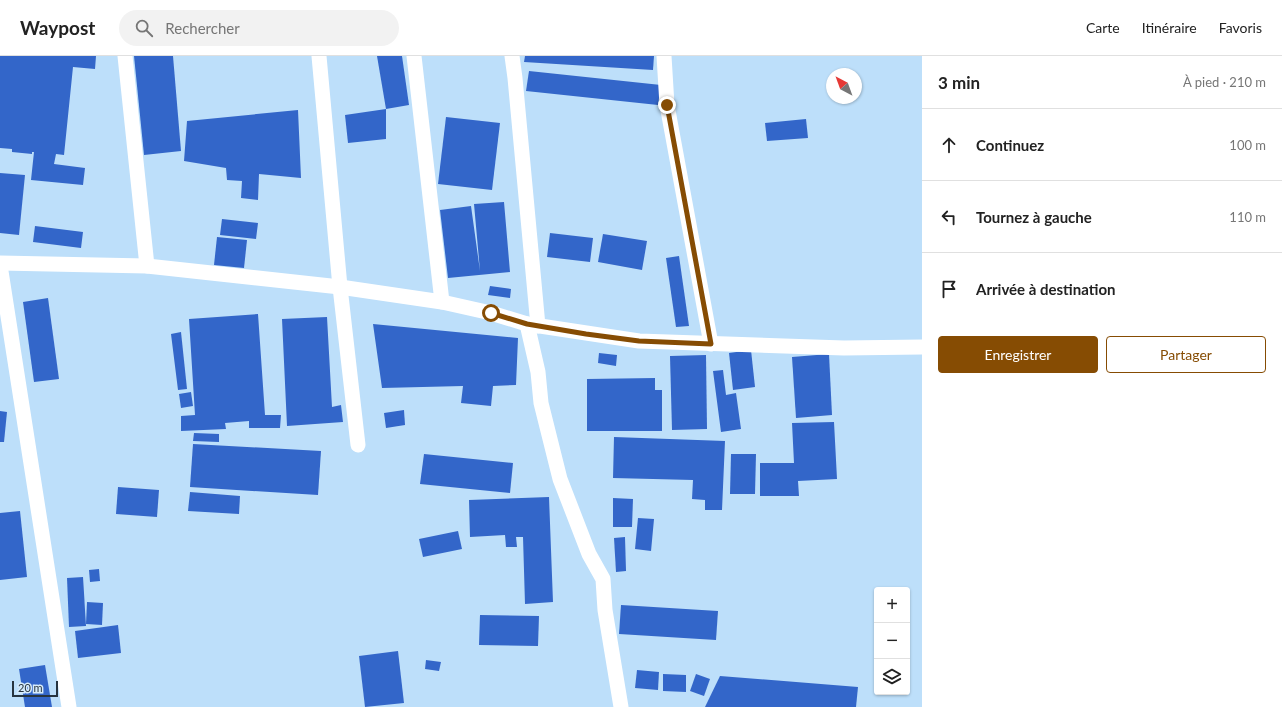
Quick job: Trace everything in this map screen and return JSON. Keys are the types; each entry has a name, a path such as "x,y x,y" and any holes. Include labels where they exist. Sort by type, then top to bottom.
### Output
{"street":[{"path":"125,56 147,266"},
{"path":"319,56 340,287 358,445"},
{"path":"414,56 442,302"},
{"path":"512,56 516,78 532,325 541,403 560,479 589,554 603,579 605,610 621,707"},
{"path":"664,56 667,105 711,344"},
{"path":"69,707 0,264 147,266 340,287 442,302 491,313 532,325 639,341 844,348 922,347"}],"building":[{"path":"0,56 96,56 95,69 73,67 64,155 56,154 54,164 85,168 83,185 31,180 34,152 32,152 32,154 12,152 12,149 0,148"},
{"path":"134,56 173,56 181,151 144,155"},
{"path":"377,56 402,56 409,105 386,109"},
{"path":"525,56 654,56 653,70 524,62"},
{"path":"529,71 661,85 658,105 526,91"},
{"path":"386,109 386,139 348,143 345,115"},
{"path":"298,110 301,178 259,174 258,200 241,198 242,181 227,180 226,168 184,161 187,121"},
{"path":"446,117 500,123 492,190 438,184"},
{"path":"806,119 808,138 767,141 765,123"},
{"path":"0,173 25,175 19,235 0,233"},
{"path":"504,202 510,272 448,278 440,210 471,206 480,271 474,204"},
{"path":"222,219 258,223 256,239 220,235"},
{"path":"35,226 83,232 81,248 33,242"},
{"path":"550,233 593,238 590,262 547,257"},
{"path":"603,234 647,241 642,270 598,262"},
{"path":"217,237 247,240 244,268 214,265"},
{"path":"679,256 689,326 676,327 666,258"},
{"path":"490,286 511,289 510,298 488,295"},
{"path":"48,298 59,379 34,382 23,302"},
{"path":"258,314 265,415 281,415 280,428 249,428 249,421 225,423 226,429 181,431 181,416 195,415 189,319"},
{"path":"327,317 332,407 341,405 343,422 287,426 282,319"},
{"path":"373,324 518,338 516,385 493,386 491,406 461,403 463,386 382,388"},
{"path":"181,332 187,389 178,390 171,334"},
{"path":"751,350 755,387 733,390 729,353"},
{"path":"599,353 617,355 616,366 598,363"},
{"path":"829,354 832,415 796,418 792,357"},
{"path":"706,355 707,429 672,430 670,356"},
{"path":"723,370 726,395 736,393 741,429 721,432 713,371"},
{"path":"655,378 655,390 662,390 662,431 587,431 587,379"},
{"path":"191,392 193,406 181,408 179,394"},
{"path":"404,410 405,425 386,428 384,413"},
{"path":"0,411 7,412 4,442 0,442"},
{"path":"834,422 837,479 798,481 799,496 760,496 760,463 794,463 792,423"},
{"path":"194,433 219,434 219,442 193,441"},
{"path":"614,437 725,441 722,510 705,510 705,500 692,499 693,480 613,478"},
{"path":"193,444 321,451 318,495 190,487"},
{"path":"424,454 513,463 510,493 420,484"},
{"path":"731,454 756,454 755,494 730,494"},
{"path":"118,487 159,490 157,517 116,514"},
{"path":"190,492 240,496 239,514 188,511"},
{"path":"549,497 553,602 525,604 523,537 516,537 517,547 506,547 505,535 470,537 469,500"},
{"path":"613,498 633,499 632,527 613,527"},
{"path":"20,511 27,577 0,580 0,513"},
{"path":"638,518 654,519 651,551 635,549"},
{"path":"458,531 462,549 423,557 419,539"},
{"path":"625,537 626,571 616,572 614,538"},
{"path":"99,569 100,581 90,582 89,570"},
{"path":"83,577 86,626 69,627 67,578"},
{"path":"87,602 103,603 102,625 86,624"},
{"path":"621,605 718,611 716,640 619,634"},
{"path":"480,615 539,616 538,646 479,645"},
{"path":"118,625 121,653 78,658 75,631"},
{"path":"398,651 404,703 365,707 359,656"},
{"path":"426,660 441,662 439,671 425,669"},
{"path":"45,665 52,707 25,707 19,669"},
{"path":"637,670 659,672 658,690 635,688"},
{"path":"663,674 686,675 686,692 663,691"},
{"path":"696,674 710,679 704,696 690,691"},
{"path":"720,676 858,687 856,707 705,707"}],"route":[{"path":"491,313 527,324 586,334 639,341 711,344 667,105"}]}
